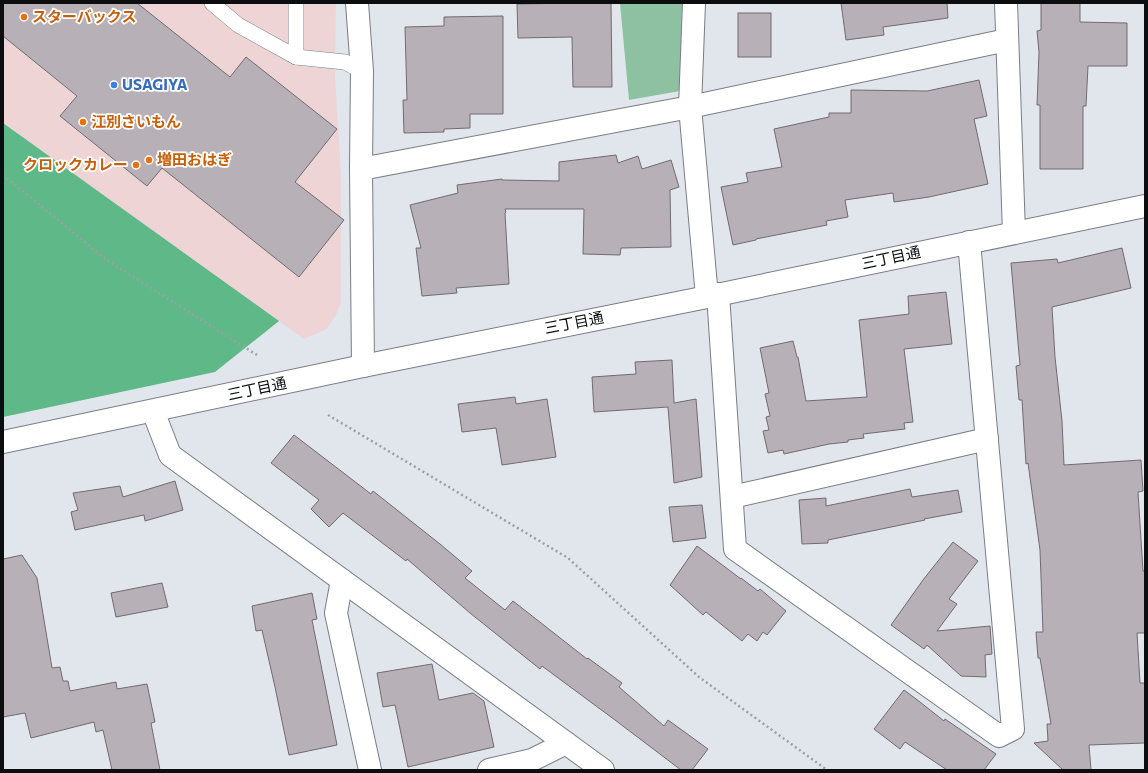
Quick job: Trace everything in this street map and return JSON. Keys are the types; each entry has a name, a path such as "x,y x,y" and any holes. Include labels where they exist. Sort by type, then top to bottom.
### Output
{"street":[{"path":"357,3 362,71 361,169 363,366"},
{"path":"694,3 690,107 712,296 732,497 735,550 999,736 1013,729 970,242"},
{"path":"1006,3 1014,233"},
{"path":"361,169 690,107 1007,40"},
{"name":"三丁目通","path":"3,442 363,366 712,296 1145,206"},
{"path":"153,411 170,455 602,770"},
{"path":"732,497 987,439"},
{"path":"342,580 336,613 370,770"},
{"path":"489,770 532,760 566,744"}],"lane":[{"path":"212,3 238,24 296,57 345,62 362,71"},
{"path":"296,3 296,57"}],"path":[{"path":"3,175 108,261 257,355"},
{"path":"328,415 568,558 699,677 827,770"}],"shaded area":[{"path":"3,3 336,3 335,77 341,174 341,302 336,315 327,329 304,339 3,123"}],"green space":[{"path":"620,3 682,3 680,91 629,100"},
{"path":"3,123 279,321 215,372 3,417"}],"building":[{"path":"3,3 137,3 230,77 246,57 337,129 295,182 344,220 299,277 162,168 147,186 60,116 77,96 3,36"},
{"path":"611,3 612,87 573,87 572,37 518,38 517,4"},
{"path":"841,3 947,3 948,18 883,27 884,35 846,40"},
{"path":"1041,3 1080,3 1080,22 1127,23 1127,66 1088,66 1086,106 1083,106 1083,169 1040,169 1040,105 1037,105 1039,52 1037,31 1041,30"},
{"path":"738,13 771,13 771,57 738,57"},
{"path":"503,16 503,114 470,114 470,128 444,129 444,132 404,133 403,100 407,100 405,27 444,26 444,17"},
{"path":"979,80 987,116 974,119 988,184 929,197 894,202 893,193 845,200 848,217 826,221 827,225 733,245 721,187 748,182 746,173 782,167 774,129 829,117 829,113 851,113 851,90 927,91"},
{"path":"616,155 618,163 638,156 642,169 671,160 679,187 670,190 671,247 621,248 620,255 583,254 584,209 505,209 509,284 456,288 457,293 422,296 416,248 421,248 410,205 458,193 457,185 502,179 559,181 559,162"},
{"path":"1122,248 1131,288 1052,307 1055,357 1062,421 1064,465 1141,460 1143,491 1138,492 1143,571 1145,571 1145,633 1137,633 1140,683 1145,683 1145,743 1089,745 1091,770 1063,770 1034,743 1048,741 1047,724 1051,724 1040,658 1038,658 1036,632 1043,632 1040,550 1028,463 1026,464 1022,400 1019,400 1016,366 1020,365 1011,263 1057,259 1058,263"},
{"path":"946,292 952,344 904,349 913,422 904,423 905,429 863,434 864,438 848,440 848,442 829,444 784,454 783,450 768,453 763,431 769,430 766,417 770,416 765,394 769,393 760,348 793,341 798,357 806,401 867,397 859,320 909,314 908,296"},
{"path":"672,360 674,403 696,399 702,477 674,483 668,407 594,412 592,377 636,374 635,362"},
{"path":"515,397 516,404 547,399 556,457 502,465 496,428 462,432 458,404"},
{"path":"294,435 371,494 373,491 440,544 472,571 465,578 505,610 513,601 587,659 588,658 622,683 619,687 664,726 668,720 708,749 692,770 681,770 542,666 540,669 470,613 407,559 406,561 343,513 329,527 311,509 319,500 271,463"},
{"path":"175,481 183,510 145,521 144,515 75,530 71,512 78,510 73,493 120,486 123,497"},
{"path":"910,489 912,497 958,490 962,512 828,540 828,543 802,544 799,500 826,498 826,506"},
{"path":"702,505 706,538 673,542 669,507"},
{"path":"953,542 978,561 949,599 957,604 937,631 990,626 992,654 985,655 986,677 961,676 927,645 924,649 891,625 923,580"},
{"path":"697,546 758,591 760,589 786,611 767,635 763,632 757,641 748,634 742,641 706,612 703,615 670,585"},
{"path":"22,555 37,578 52,668 60,667 63,681 68,681 70,691 116,682 117,689 147,684 155,722 151,723 160,770 112,770 103,730 96,732 94,722 31,738 25,713 3,717 3,559"},
{"path":"162,583 168,607 116,617 111,593"},
{"path":"312,593 317,619 312,620 337,745 289,755 262,630 256,631 252,606"},
{"path":"432,664 439,700 473,693 484,701 494,747 408,767 395,705 383,707 377,673"},
{"path":"904,690 944,721 945,719 996,754 984,770 947,770 905,742 900,749 874,729"}],"place":[{"name":"スターバックス","path":"24,17"},
{"name":"USAGIYA","path":"114,85"},
{"name":"江別さいもん","path":"83,122"},
{"name":"増田おはぎ","path":"149,160"},
{"name":"クロックカレー","path":"136,165"}]}
